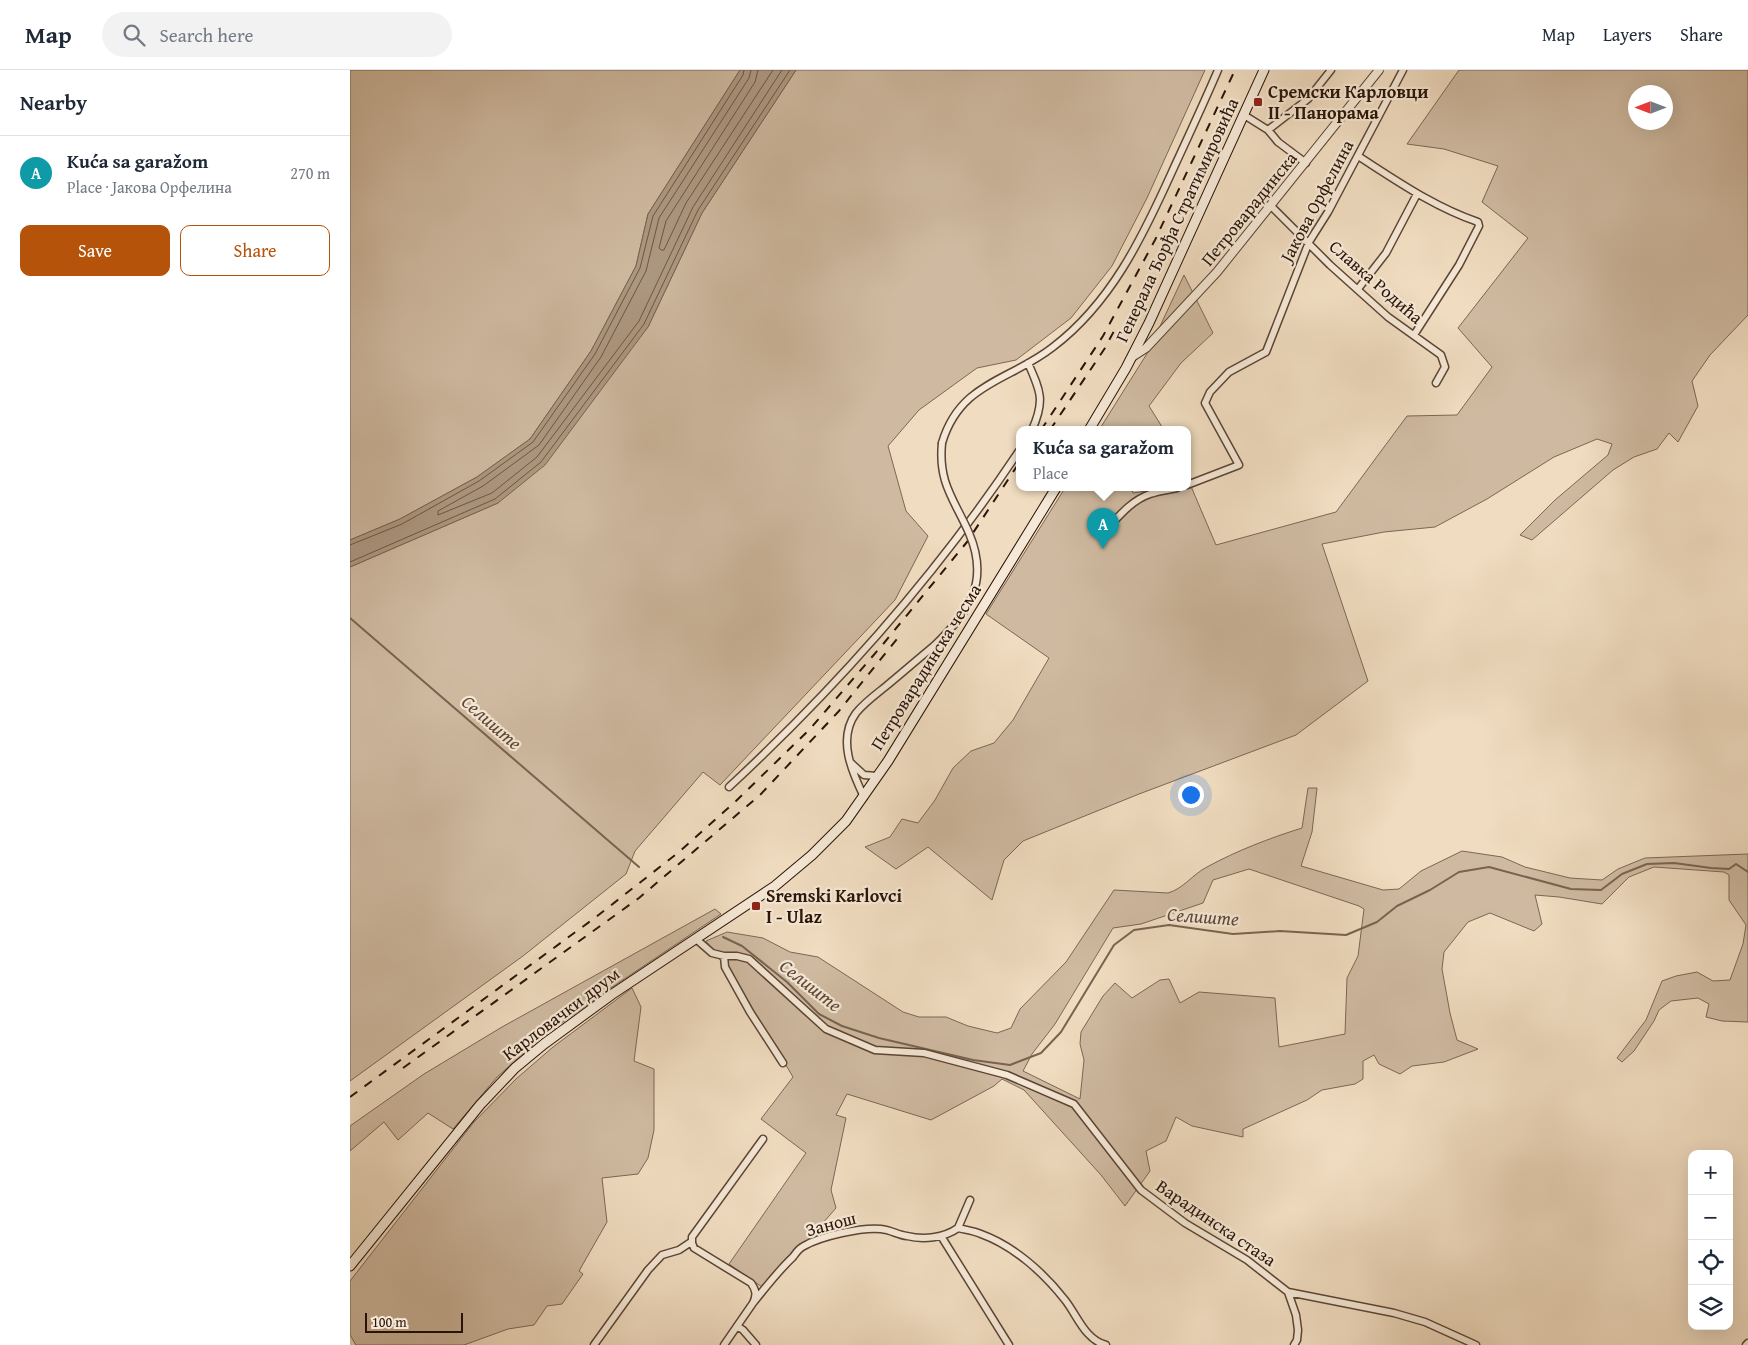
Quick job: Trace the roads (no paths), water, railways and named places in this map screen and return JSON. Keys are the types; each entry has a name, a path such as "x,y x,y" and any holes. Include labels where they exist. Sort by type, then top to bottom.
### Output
{"main road":[{"name":"Генерала Ђорђа Стратимировића","path":"1132,357 1264,70"},
{"path":"1091,426 1132,357"},
{"name":"Петроварадинска чесма","path":"812,855 846,821 864,797 935,686 1054,491"},
{"name":"Карловачки друм","path":"350,1266 480,1104 515,1068 544,1044 603,1001 765,894 812,855"}],"street":[{"path":"864,797 848,755 847,736 856,713 935,645 964,614 977,584 975,551 944,480 942,443 951,420 974,393 1054,347 1087,317 1107,292 1124,268 1143,232 1218,70"},
{"path":"1268,130 1308,99 1331,70"},
{"name":"Петроварадинска","path":"1132,357 1146,348 1217,272 1379,70"},
{"name":"Јакова Орфелина","path":"1191,483 1239,465 1205,403 1210,392 1228,372 1266,352 1308,242 1328,212 1403,70"},
{"path":"1244,115 1268,130 1278,142 1306,163"},
{"path":"1358,156 1417,194 1453,213 1478,222 1479,226 1459,265 1414,335"},
{"path":"1358,289 1386,253 1417,194"},
{"name":"Славка Родића","path":"1271,206 1330,265 1388,317 1441,355 1445,368 1436,383"},
{"path":"1028,363 1040,394 1040,412 1034,426"},
{"path":"729,786 785,732 880,633 954,540 1016,455"},
{"path":"1107,529 1139,500 1150,494 1164,491"},
{"path":"850,762 864,775 877,776"},
{"path":"696,939 712,953 724,956 724,967 782,1063"},
{"name":"Варадинска стаза","path":"724,956 737,956 749,959 826,1029 875,1050 924,1053 1007,1075 1074,1104 1141,1190 1185,1223 1247,1260 1288,1292"},
{"path":"594,1345 648,1270 662,1255 679,1250 691,1242 699,1227 763,1139"},
{"path":"970,1200 958,1228 981,1234 1012,1250 1030,1263 1066,1301 1089,1335 1106,1345"},
{"name":"Занош","path":"724,1345 753,1303 776,1275 800,1249 816,1241 851,1231 866,1229 880,1229 912,1237 941,1236 952,1233 958,1228"},
{"path":"941,1236 1009,1345"},
{"path":"691,1242 694,1248 751,1283 755,1289 756,1296 753,1303"},
{"path":"1288,1292 1296,1315 1297,1335 1294,1345"},
{"path":"1288,1292 1394,1313 1425,1322 1476,1345"},
{"path":"737,1326 756,1345"}],"water":[{"path":"740,70 796,70 702,213 648,327 545,465 498,503 350,567 350,540 400,519 477,477 530,439 591,351 636,266 648,214"}],"waterway":[{"name":"Селиште","path":"350,618 639,867"},
{"name":"Селиште","path":"723,937 742,946 787,982 819,1014 842,1026 879,1038 973,1060 1010,1065 1041,1053 1061,1032 1114,945 1134,930 1169,925 1233,934 1280,931 1346,935 1377,922 1397,906 1430,890 1459,872 1489,867 1571,889 1601,890 1622,874 1647,864 1674,863 1729,869 1736,864 1748,872"}],"railway":[{"path":"1044,426 1103,336 1155,240 1235,70"},
{"path":"1053,426 1105,348 1114,331"},
{"path":"350,1097 596,917 679,852 736,801 810,729 884,643 967,542 1016,468"},
{"path":"403,1068 639,898 760,795 839,711 897,639"}],"place":[{"name":"Сремски Карловци II - Панорама","path":"1258,102"},
{"name":"Kuća sa garažom","path":"1103,549"},
{"name":"Sremski Karlovci I - Ulaz","path":"756,906"}]}
